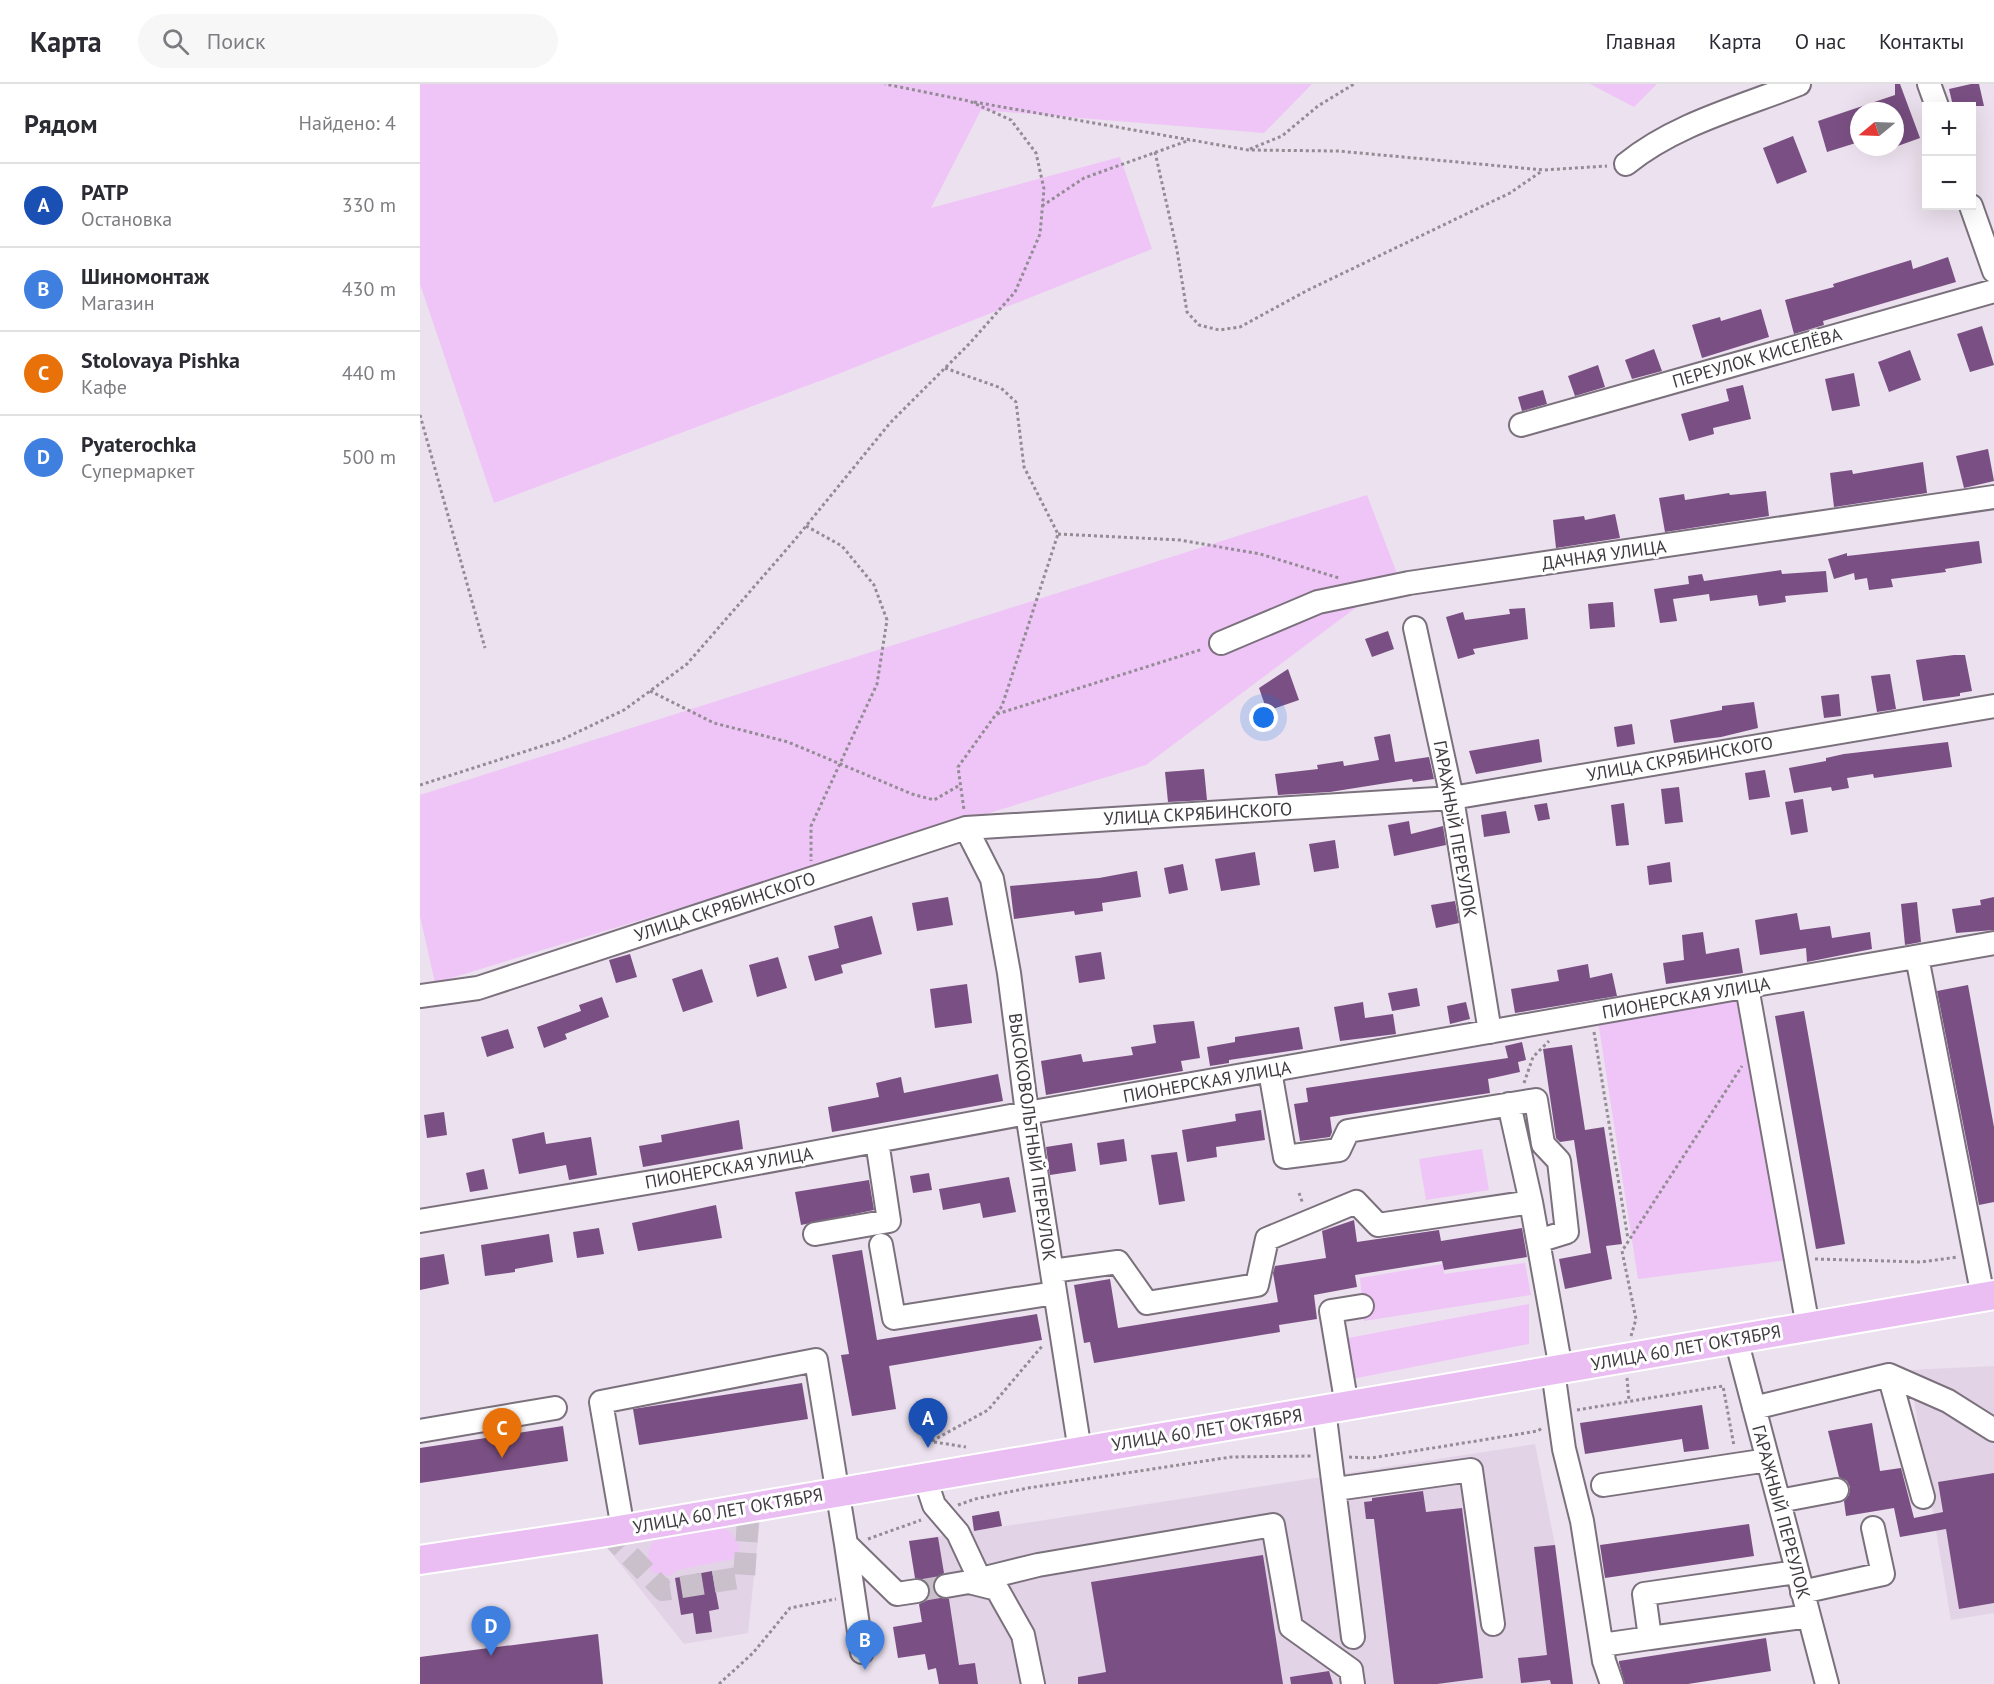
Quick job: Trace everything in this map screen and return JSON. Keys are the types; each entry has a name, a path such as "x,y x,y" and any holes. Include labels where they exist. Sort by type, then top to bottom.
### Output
{"main road":[{"name":"УЛИЦА 60 ЛЕТ ОКТЯБРЯ","path":"420,1560 623,1529 1988,1296"}],"street":[{"path":"1626,164 1645,149 1672,134 1799,84"},
{"path":"1929,84 1936,102"},
{"path":"1972,210 1994,271"},
{"name":"ПЕРЕУЛОК КИСЕЛЁВА","path":"1521,425 1994,291"},
{"name":"ДАЧНАЯ УЛИЦА","path":"1221,643 1318,602 1409,583 1994,497"},
{"name":"ГАРАЖНЫЙ ПЕРЕУЛОК","path":"1415,628 1452,798 1490,1032"},
{"name":"УЛИЦА СКРЯБИНСКОГО","path":"420,996 478,988 966,828 1452,798 1994,706"},
{"name":"ВЫСОКОВОЛЬТНЫЙ ПЕРЕУЛОК","path":"966,828 992,879 1009,973 1027,1113 1080,1451"},
{"name":"ПИОНЕРСКАЯ УЛИЦА","path":"420,1221 1994,943"},
{"path":"1917,957 1974,1253 1988,1296"},
{"path":"1747,987 1808,1327"},
{"path":"1270,1071 1286,1157 1339,1150 1348,1131 1513,1095 1536,1100 1543,1144 1559,1161 1567,1232 1538,1241"},
{"path":"1513,1095 1557,1370 1564,1449 1582,1521 1602,1645 1612,1684"},
{"path":"815,1234 889,1221 877,1141"},
{"path":"881,1245 894,1318 1054,1282 1118,1262 1147,1303 1257,1285 1267,1239 1356,1202 1378,1226 1531,1202"},
{"path":"1353,1637 1331,1456 1336,1408 1331,1311 1362,1306"},
{"name":"ГАРАЖНЫЙ ПЕРЕУЛОК","path":"1736,1340 1827,1684"},
{"path":"623,1529 601,1402 816,1360 862,1652"},
{"path":"1754,1408 1889,1375 1948,1401 1994,1430"},
{"path":"1889,1375 1923,1497"},
{"path":"420,1431 555,1408"},
{"path":"1603,1485 1768,1460"},
{"path":"1335,1489 1471,1470 1493,1624"},
{"path":"925,1478 934,1505 958,1533 974,1581"},
{"path":"1779,1501 1837,1490"},
{"path":"946,1586 1038,1565 1273,1525 1291,1627 1351,1670 1353,1684"},
{"path":"1650,1638 1644,1594 1883,1574 1873,1528"},
{"path":"846,1544 897,1594 917,1591"},
{"path":"974,1581 998,1589 1023,1635 1033,1684"},
{"path":"1602,1645 1809,1616"}],"path":[{"path":"885,84 1248,150 1338,151 1544,170 1626,164"},
{"path":"1248,150 1282,136 1318,106 1354,84"},
{"path":"420,785 561,740 624,710 687,664 806,526 890,423 945,368 1015,292 1040,234 1044,189 1036,153 1011,120 969,101"},
{"path":"1042,206 1084,178 1191,140"},
{"path":"1155,152 1177,249 1187,312 1199,325 1219,330 1240,327 1308,290 1510,192 1544,170"},
{"path":"945,368 1001,388 1016,402 1024,466 1058,534 1002,706 958,767 966,828"},
{"path":"420,415 485,648"},
{"path":"806,526 842,546 874,585 887,620 877,684 811,826 811,879"},
{"path":"1058,534 1191,542 1260,554 1342,579"},
{"path":"996,714 1221,643"},
{"path":"650,691 714,723 788,742 912,794 934,800 960,785"},
{"path":"1513,1095 1526,1082 1533,1057 1581,1016 1629,1241"},
{"path":"1624,1358 1636,1319 1622,1251 1757,1045"},
{"path":"1795,1259 1921,1262 1957,1258 1974,1253"},
{"path":"972,1448 932,1441 988,1410 1042,1347 1059,1317"},
{"path":"846,1544 881,1536 975,1498 1028,1488 1220,1459 1331,1456"},
{"path":"719,1684 753,1653 790,1608 853,1596"}],"shaded area":[{"path":"420,84 1312,84 1264,133 981,110 931,208 1120,157 1152,249 833,376 494,503 420,284"},
{"path":"1590,84 1657,84 1634,107"},
{"path":"1367,495 1398,576 1146,765 435,983 420,916 420,795"},
{"path":"1747,987 1795,1259 1638,1279 1598,1021"},
{"path":"1482,1149 1489,1190 1426,1200 1419,1159"},
{"path":"1525,1263 1531,1295 1364,1321 1360,1278 1443,1264 1444,1274"},
{"path":"1529,1304 1529,1344 1352,1379 1343,1339"},
{"path":"1994,1366 1994,1613 1951,1620 1909,1370"},
{"path":"1535,1444 1555,1545 1573,1684 939,1684 936,1669 928,1670 925,1654 898,1658 893,1627 922,1622 909,1541"},
{"path":"761,1511 748,1633 684,1644 601,1540"},
{"path":"714,1526 728,1531 736,1540 740,1550 733,1559 678,1570 670,1576 653,1573 648,1556 655,1539"}],"building":[{"path":"1895,84 1900,84 1920,138 1904,144 1904,102 1874,102 1895,95"},
{"path":"1979,84 1984,106 1976,106 1976,102 1952,102 1949,89"},
{"path":"1850,110 1850,145 1827,152 1818,121"},
{"path":"1793,136 1807,172 1777,184 1763,148"},
{"path":"1948,257 1956,282 1823,321 1824,325 1794,334 1785,300 1834,287 1833,284 1911,260 1913,269"},
{"path":"1761,309 1769,337 1702,358 1692,325 1720,317 1721,321"},
{"path":"1982,326 1994,365 1970,372 1957,334"},
{"path":"1654,349 1662,371 1632,379 1625,360"},
{"path":"1910,350 1921,380 1889,392 1878,362"},
{"path":"1598,365 1605,387 1575,396 1568,376"},
{"path":"1854,373 1860,406 1832,411 1825,379"},
{"path":"1743,385 1751,419 1713,428 1714,434 1689,441 1681,414 1729,401 1726,389"},
{"path":"1543,390 1547,404 1522,411 1518,397"},
{"path":"1988,449 1994,481 1964,488 1956,456"},
{"path":"1923,462 1927,493 1834,507 1830,473 1852,470 1853,474"},
{"path":"1766,491 1769,516 1665,532 1659,498 1684,494 1685,500 1729,493 1730,495"},
{"path":"1615,514 1620,538 1556,548 1553,520 1584,516 1585,520"},
{"path":"1979,541 1982,563 1945,569 1946,572 1891,579 1893,587 1869,590 1867,578 1855,580 1854,573 1834,579 1828,559 1847,553 1847,556"},
{"path":"1781,570 1782,574 1826,571 1828,592 1785,596 1786,602 1759,606 1757,595 1710,601 1709,594 1673,599 1677,621 1660,623 1654,589 1689,584 1688,576 1702,574 1704,581"},
{"path":"1613,602 1615,627 1590,629 1588,604"},
{"path":"1525,608 1528,639 1473,649 1475,654 1458,659 1446,617 1463,612 1465,620 1510,614 1509,609"},
{"path":"1388,631 1394,649 1372,657 1365,639"},
{"path":"1965,655 1972,691 1960,693 1960,696 1923,701 1916,660"},
{"path":"1288,669 1299,700 1267,711 1259,688"},
{"path":"1890,674 1896,709 1877,712 1871,676"},
{"path":"1839,694 1841,716 1824,718 1821,696"},
{"path":"1754,702 1758,728 1721,737 1674,743 1670,720 1722,710 1722,706"},
{"path":"1632,724 1635,744 1617,747 1614,727"},
{"path":"1390,734 1395,762 1429,757 1434,779 1413,782 1412,779 1330,792 1278,795 1275,774 1318,769 1317,765 1343,761 1344,766 1379,760 1374,737"},
{"path":"1539,739 1542,762 1476,774 1469,751"},
{"path":"1948,742 1952,767 1874,778 1873,774 1847,778 1849,788 1832,791 1831,787 1794,793 1789,768 1826,761 1826,758 1844,754"},
{"path":"1204,769 1207,800 1168,802 1165,772"},
{"path":"1765,770 1770,797 1749,800 1745,773"},
{"path":"1679,787 1683,822 1665,824 1661,789"},
{"path":"1803,799 1808,832 1791,835 1785,802"},
{"path":"1547,803 1550,819 1538,821 1534,805"},
{"path":"1624,803 1629,845 1616,846 1611,805"},
{"path":"1506,811 1510,833 1484,837 1481,815"},
{"path":"1409,821 1411,834 1443,826 1446,845 1394,856 1388,825"},
{"path":"1335,840 1339,868 1314,872 1309,844"},
{"path":"1255,852 1260,885 1221,891 1215,859"},
{"path":"1670,862 1672,882 1649,885 1647,866"},
{"path":"1183,864 1188,890 1169,894 1164,868"},
{"path":"1137,871 1141,897 1102,903 1103,911 1075,915 1074,911 1014,919 1010,886 1099,878"},
{"path":"948,897 953,925 917,931 912,903"},
{"path":"1994,897 1994,930 1956,933 1952,909 1981,905 1980,900"},
{"path":"1455,901 1459,923 1436,928 1431,905"},
{"path":"1917,902 1921,942 1905,945 1901,904"},
{"path":"1797,913 1800,930 1830,926 1832,938 1870,932 1872,949 1807,962 1806,948 1760,955 1755,920"},
{"path":"872,916 882,954 841,965 843,973 815,981 808,956 839,948 834,926"},
{"path":"1703,932 1706,954 1739,948 1743,973 1666,984 1663,963 1684,960 1682,935"},
{"path":"1101,952 1105,979 1079,983 1075,956"},
{"path":"630,954 637,977 616,983 609,960"},
{"path":"778,957 787,988 757,997 749,965"},
{"path":"1588,964 1590,978 1612,973 1617,996 1515,1013 1511,989 1559,981 1557,970"},
{"path":"702,969 713,1002 683,1012 672,979"},
{"path":"967,984 972,1023 935,1028 930,989"},
{"path":"1968,985 1994,1127 1994,1202 1979,1205 1937,991"},
{"path":"1417,988 1420,1006 1392,1011 1388,993"},
{"path":"602,997 609,1017 565,1034 567,1039 544,1048 537,1027 581,1011 579,1005"},
{"path":"1363,1002 1365,1018 1393,1014 1396,1034 1340,1041 1334,1007"},
{"path":"1466,1002 1470,1019 1450,1024 1447,1006"},
{"path":"1804,1011 1845,1244 1816,1249 1775,1016"},
{"path":"1194,1021 1200,1058 1181,1061 1183,1071 1046,1095 1041,1061 1081,1054 1083,1062 1133,1055 1131,1047 1156,1043 1153,1025"},
{"path":"1299,1027 1303,1049 1229,1060 1229,1063 1210,1066 1207,1047 1235,1042 1235,1037"},
{"path":"508,1029 514,1048 487,1057 481,1037"},
{"path":"1522,1042 1526,1060 1518,1062 1520,1072 1488,1079 1490,1093 1330,1117 1332,1132 1330,1137 1300,1141 1294,1104 1308,1102 1306,1088 1508,1058 1505,1046"},
{"path":"1572,1045 1585,1130 1604,1127 1622,1244 1606,1246 1612,1279 1565,1289 1559,1259 1591,1253 1574,1140 1560,1142 1556,1138 1543,1049"},
{"path":"998,1074 1003,1101 832,1132 828,1107 879,1097 876,1083 901,1077 904,1093"},
{"path":"1261,1110 1265,1140 1216,1147 1217,1157 1187,1162 1182,1130 1236,1121 1235,1114"},
{"path":"444,1112 447,1135 427,1138 424,1115"},
{"path":"739,1120 743,1149 643,1167 639,1146 662,1142 661,1135"},
{"path":"544,1132 546,1144 591,1137 597,1175 569,1180 566,1165 519,1174 512,1139"},
{"path":"1124,1139 1127,1161 1100,1165 1097,1143"},
{"path":"1072,1143 1076,1171 1050,1175 1046,1147"},
{"path":"1177,1152 1185,1201 1159,1205 1151,1155"},
{"path":"484,1169 488,1189 470,1192 466,1173"},
{"path":"929,1173 932,1190 913,1193 910,1176"},
{"path":"1009,1177 1016,1212 983,1218 980,1203 943,1210 939,1189"},
{"path":"869,1180 874,1210 801,1225 795,1192"},
{"path":"716,1205 722,1238 638,1251 632,1223"},
{"path":"1354,1220 1357,1242 1439,1230 1441,1241 1522,1228 1527,1257 1444,1270 1442,1261 1355,1275 1357,1287 1314,1295 1317,1319 1279,1325 1280,1332 1094,1363 1090,1342 1084,1343 1074,1285 1110,1279 1118,1328 1278,1302 1273,1273 1275,1266 1326,1258 1322,1231"},
{"path":"599,1228 604,1254 577,1258 573,1232"},
{"path":"549,1234 553,1262 515,1269 515,1272 485,1276 481,1245"},
{"path":"862,1250 877,1340 1037,1314 1042,1340 889,1366 896,1409 852,1416 841,1355 849,1354 832,1255"},
{"path":"444,1254 449,1284 420,1290 420,1258"},
{"path":"802,1383 808,1419 639,1445 633,1409"},
{"path":"1702,1405 1709,1449 1684,1452 1682,1439 1585,1454 1580,1423"},
{"path":"1872,1423 1880,1471 1901,1468 1914,1518 1943,1512 1938,1482 1994,1473 1994,1603 1959,1609 1946,1529 1900,1537 1894,1508 1846,1516 1844,1501 1849,1495 1850,1487 1847,1481 1839,1477 1828,1431"},
{"path":"563,1426 568,1461 420,1483 420,1448"},
{"path":"1423,1491 1426,1512 1462,1508 1483,1678 1437,1684 1394,1684 1374,1519 1366,1519 1364,1502 1372,1501 1372,1498"},
{"path":"999,1511 1002,1526 974,1531 972,1516"},
{"path":"1749,1524 1754,1556 1605,1578 1600,1545"},
{"path":"938,1537 944,1573 934,1581 933,1589 941,1598 949,1599 959,1665 975,1663 978,1684 939,1684 936,1668 928,1670 925,1654 898,1658 893,1627 922,1622 919,1604 926,1601 930,1590 927,1582 915,1578 909,1541"},
{"path":"1555,1545 1573,1684 1551,1684 1550,1680 1521,1683 1518,1658 1547,1655 1534,1547"},
{"path":"1263,1555 1283,1684 1078,1684 1078,1677 1106,1672 1091,1582"},
{"path":"712,1571 719,1609 709,1611 712,1632 696,1634 693,1613 681,1615 675,1578"},
{"path":"598,1634 603,1684 420,1684 420,1657"},
{"path":"1766,1638 1771,1671 1688,1684 1625,1684 1619,1663 1619,1661"},
{"path":"1329,1671 1333,1684 1291,1684 1290,1677"}],"tunnel":[{"path":"607,1532 663,1590 744,1577 749,1506"},
{"path":"917,1591 946,1586"}],"place":[{"name":"PATP","path":"928,1448"},
{"name":"Stolovaya Pishka","path":"502,1458"},
{"name":"Pyaterochka","path":"491,1656"},
{"name":"Шиномонтаж","path":"865,1670"}]}
